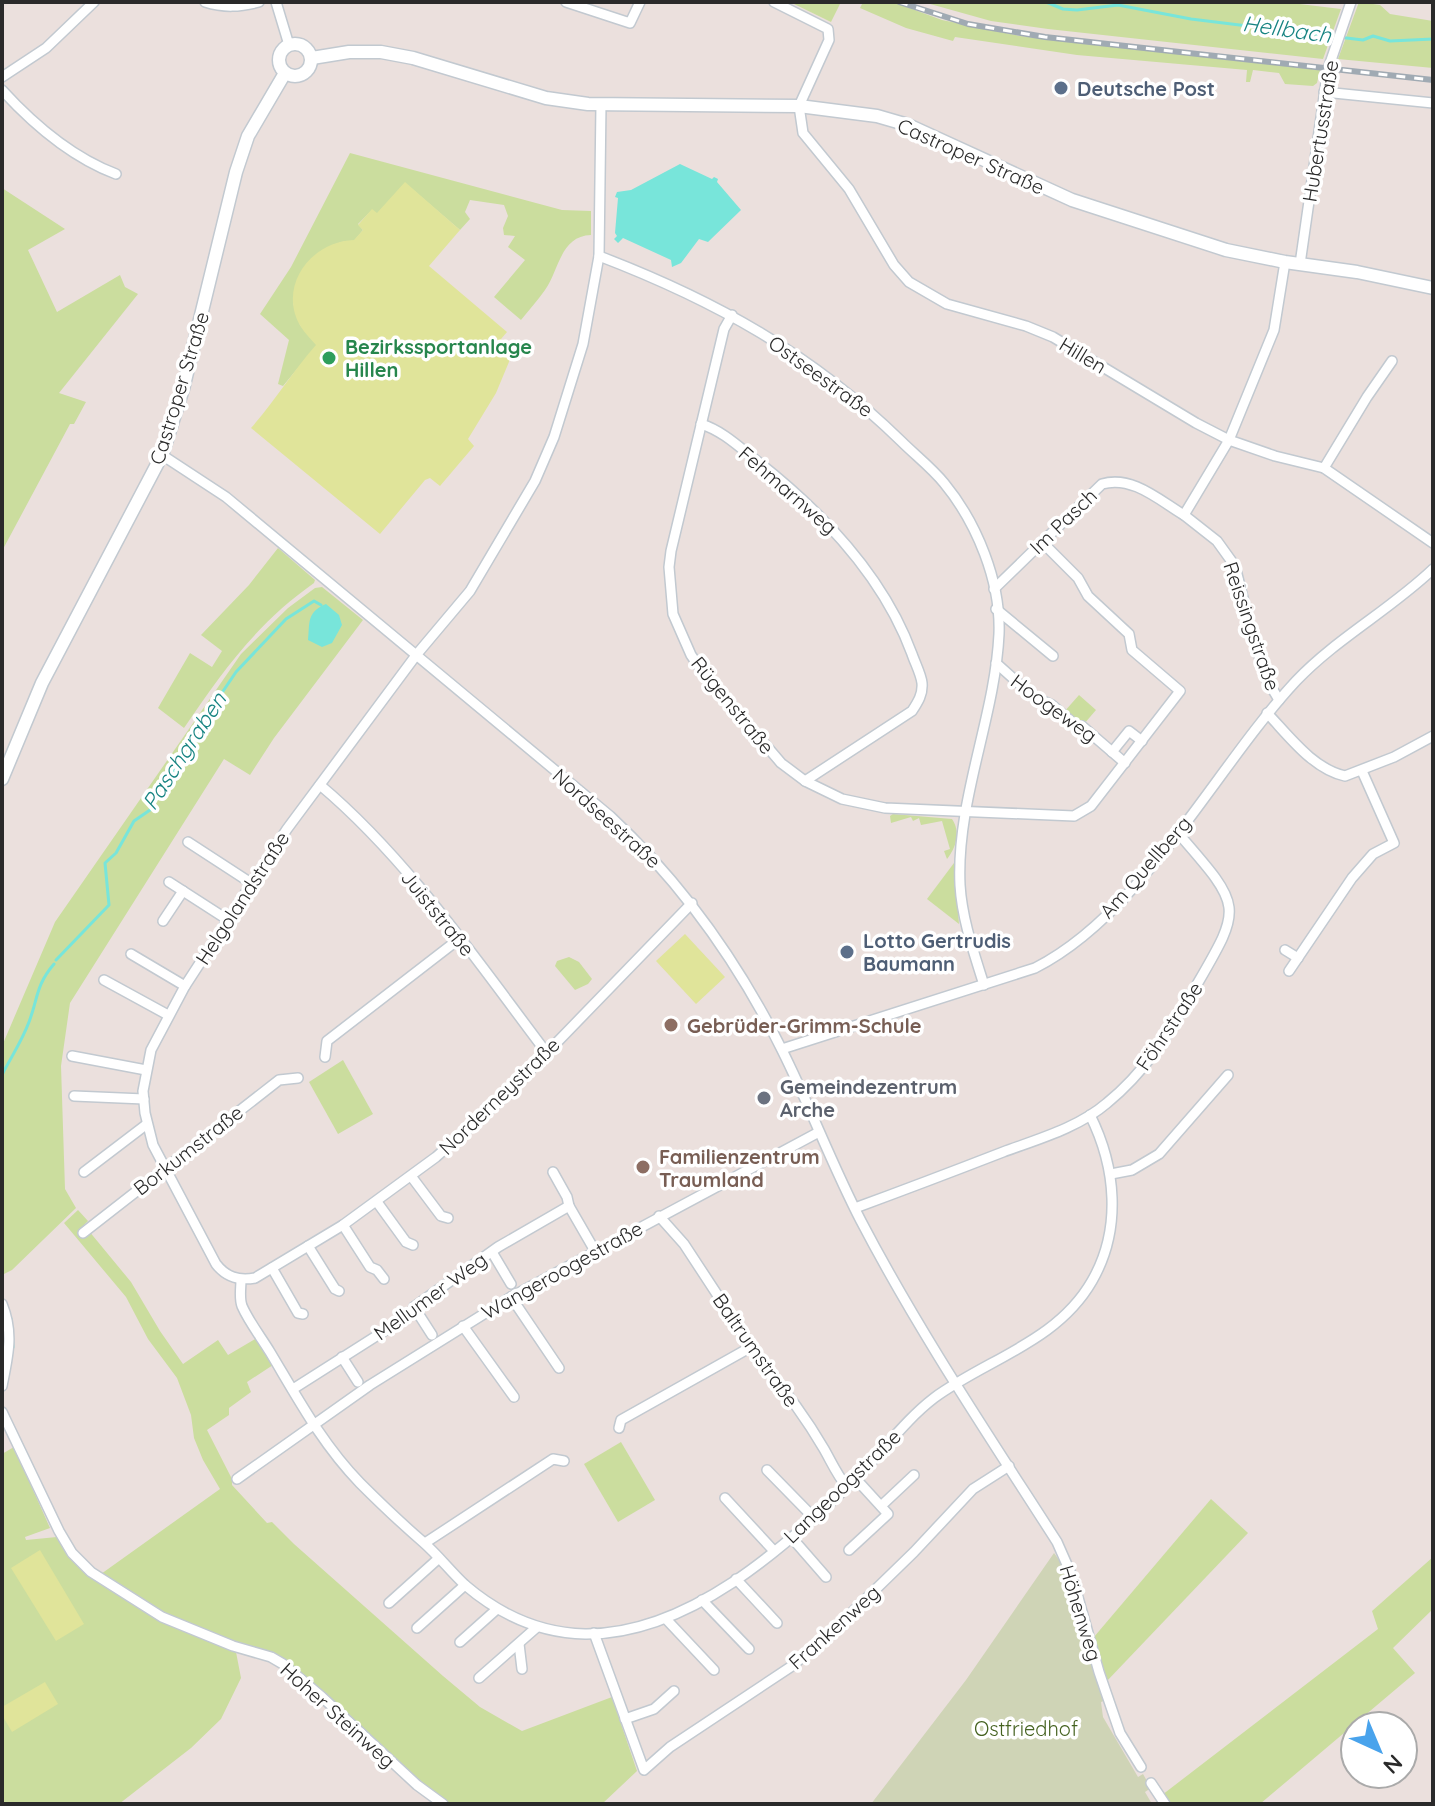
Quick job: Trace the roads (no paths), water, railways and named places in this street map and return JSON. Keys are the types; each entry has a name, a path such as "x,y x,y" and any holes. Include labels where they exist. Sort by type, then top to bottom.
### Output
{"main road":[{"path":"289,45 304,46 312,58"},
{"name":"Castroper Straße","path":"289,45 280,55 280,65 285,73 294,76 303,74 310,67 312,58 349,52 381,52 413,58 546,98 601,104 799,106 853,112 908,125 1072,200 1226,250 1433,288"},
{"name":"Castroper Straße","path":"2,779 47,672 162,455 183,389 236,172 248,136 285,73"}],"street":[{"path":"2,77 46,48 94,2"},
{"path":"205,2 220,7 259,2"},
{"path":"276,2 289,45"},
{"path":"566,2 630,23 640,2"},
{"path":"774,2 828,29 829,40 799,106"},
{"name":"Hubertusstraße","path":"1300,264 1324,92 1333,51 1351,2"},
{"path":"2,90 46,133 116,174"},
{"path":"1324,92 1433,103"},
{"name":"Helgolandstraße","path":"165,1168 153,1145 144,1099 151,1050 168,1015 251,883 320,785 417,654 470,591 535,481 554,437 583,344 599,256 601,104"},
{"name":"Hillen","path":"799,106 803,133 849,189 894,265 909,282 947,304 1026,326 1053,337 1229,440 1324,468 1433,543"},
{"name":"Ostseestraße","path":"599,256 658,278 789,348 860,401 944,483 973,529 994,589 999,631 996,663 967,812 960,886 969,934 984,985"},
{"path":"1184,515 1229,440 1274,330 1285,262"},
{"name":"Rügenstraße","path":"732,315 724,329 671,551 673,614 700,668 781,763 805,781 842,799 867,805 1074,816 1091,806 1180,691 1132,650 1129,634 1088,596 1078,578 1042,542"},
{"path":"1324,468 1392,361"},
{"name":"Fehmarnweg","path":"701,424 716,429 765,467 840,536 877,585 902,627 922,682 921,697 912,711 805,781"},
{"name":"Nordseestraße","path":"162,455 226,497 610,816 646,850 692,903 726,951 782,1049 855,1208 914,1319 956,1385"},
{"name":"Im Pasch","path":"994,589 1094,490 1109,482 1132,484 1184,515"},
{"name":"Reissingstraße","path":"1184,515 1217,541 1235,566 1262,666 1279,700"},
{"name":"Am Quellberg","path":"782,1049 1035,968 1065,951 1135,884 1267,713 1310,667 1433,569"},
{"path":"996,609 1053,656"},
{"name":"Hoogeweg","path":"996,663 1034,697 1052,705 1080,729 1082,726 1125,763"},
{"path":"1267,713 1300,748 1320,764 1345,776 1362,771 1433,736"},
{"name":"Hoogeweg","path":"1112,752 1129,731 1142,741"},
{"path":"1289,971 1352,878 1373,854 1394,843 1362,771"},
{"name":"Juiststraße","path":"320,785 349,809 442,913 546,1052"},
{"name":"Föhrstraße","path":"855,1208 1047,1135 1090,1115 1124,1088 1156,1052 1228,928 1231,905 1223,886 1177,832"},
{"path":"188,842 251,883"},
{"path":"169,882 228,920"},
{"path":"163,921 183,891"},
{"name":"Norderneystraße","path":"241,1280 255,1278 343,1225 411,1176 504,1097 692,903"},
{"path":"325,1057 327,1041 459,939"},
{"path":"1285,950 1298,958"},
{"path":"131,954 185,986"},
{"path":"104,980 168,1015"},
{"path":"72,1056 146,1070"},
{"path":"1111,1174 1132,1170 1159,1154 1228,1075"},
{"name":"Borkumstraße","path":"83,1233 279,1080 298,1078"},
{"path":"74,1096 144,1099"},
{"name":"Langeoogstraße","path":"313,1424 354,1477 465,1585 497,1609 537,1627 594,1633 626,1631 666,1619 736,1579 792,1538 856,1479 914,1415 936,1397 1042,1335 1081,1298 1103,1260 1112,1221 1111,1174 1090,1115"},
{"path":"84,1172 147,1124"},
{"name":"Wangeroogestraße","path":"237,1479 313,1424 511,1297 819,1132"},
{"path":"165,1168 216,1264 222,1272 241,1280 241,1303 313,1424"},
{"path":"553,1172 595,1251"},
{"path":"411,1176 441,1216 448,1218"},
{"path":"377,1202 406,1242 413,1245"},
{"name":"Mellumer Weg","path":"293,1389 411,1314 414,1307 492,1252 569,1206"},
{"name":"Baltrumstraße","path":"659,1216 684,1244 847,1487"},
{"path":"343,1225 370,1267 384,1279"},
{"path":"308,1246 339,1291"},
{"path":"492,1252 511,1284"},
{"path":"272,1268 298,1313 303,1314"},
{"path":"511,1297 559,1368"},
{"path":"2,1304 9,1321 11,1341 2,1386"},
{"path":"414,1307 432,1335"},
{"path":"463,1326 514,1397"},
{"path":"619,1428 621,1420 648,1403 751,1347"},
{"path":"342,1357 358,1382"},
{"name":"Höhenweg","path":"956,1385 1062,1552 1120,1733 1141,1767"},
{"name":"Hoher Steinweg","path":"2,1412 59,1531 72,1553 91,1572 162,1617 283,1664 417,1785 443,1804"},
{"path":"425,1543 533,1470 553,1459 564,1461"},
{"name":"Frankenweg","path":"625,1719 644,1770 670,1747 792,1666 932,1535 973,1489 1009,1466"},
{"path":"767,1470 815,1519"},
{"path":"881,1506 914,1475"},
{"path":"849,1550 888,1514 856,1479"},
{"path":"725,1498 774,1551"},
{"path":"792,1538 826,1577"},
{"path":"389,1603 438,1559"},
{"path":"736,1579 777,1623"},
{"path":"417,1628 465,1585"},
{"path":"702,1600 749,1649"},
{"path":"460,1642 497,1609"},
{"path":"666,1619 714,1670"},
{"path":"479,1678 537,1627"},
{"path":"594,1633 625,1719 654,1709 674,1691"},
{"path":"519,1644 522,1669"},
{"path":"1151,1783 1165,1804"}],"water":[{"path":"680,164 718,179 717,182 741,210 708,242 699,239 681,263 672,267 671,260 623,238 618,243 614,239 617,236 618,198 615,197 617,192 631,190"},
{"path":"326,604 339,615 342,625 332,643 322,647 308,640 309,624 315,611"}],"waterway":[{"name":"Hellbach","path":"1046,2 1063,9 1077,10 1118,5 1191,19 1363,40 1373,36 1390,41 1433,39"},
{"name":"Paschgraben","path":"56,960 109,905 105,863 116,853 134,821 150,810 159,787 171,777 183,749 210,717 213,706 236,672 286,619 314,601 321,605"},
{"name":"Paschgraben","path":"2,1075 26,1029 41,985 54,964"},
{"path":"11,1319 13,1347"}],"railway":[{"path":"899,2 968,24 1045,37 1433,80"}],"place":[{"name":"Deutsche Post","path":"1061,88"},
{"name":"Bezirkssportanlage Hillen","path":"329,358"},
{"name":"Lotto Gertrudis Baumann","path":"847,952"},
{"name":"Gebrüder-Grimm-Schule","path":"671,1025"},
{"name":"Gemeindezentrum Arche","path":"764,1098"},
{"name":"Familienzentrum Traumland","path":"643,1167"}],"park label":[{"name":"Ostfriedhof","path":"1026,1728"}]}
